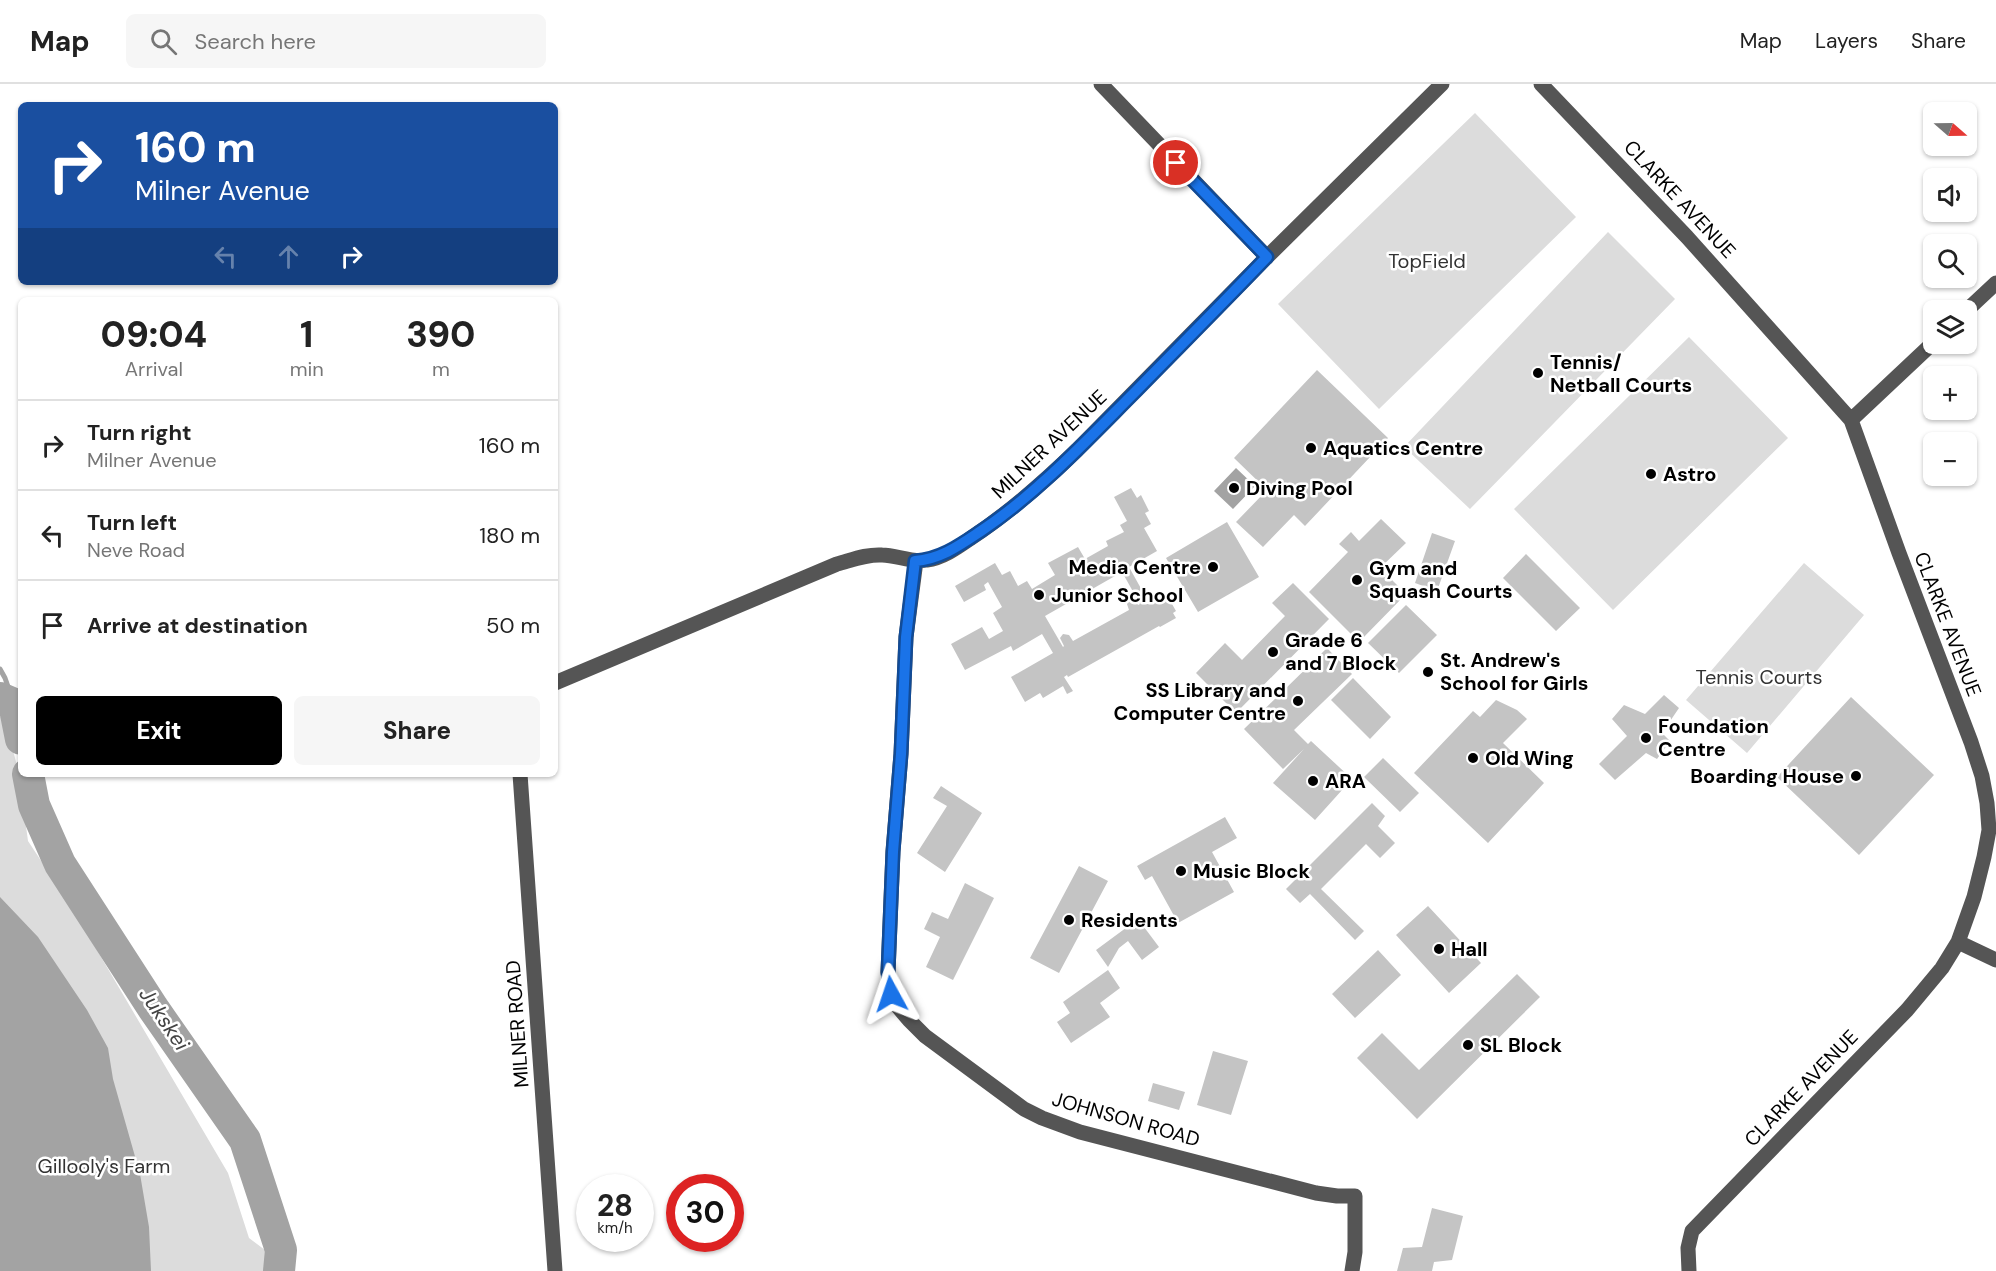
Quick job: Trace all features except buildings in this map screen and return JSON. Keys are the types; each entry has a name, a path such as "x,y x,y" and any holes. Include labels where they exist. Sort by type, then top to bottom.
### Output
{"street":[{"path":"1101,84 1267,257"},
{"name":"MILNER AVENUE","path":"558,681 837,564 866,556 882,555 915,561 929,560 954,549 1003,516 1035,490 1085,442 1442,84"},
{"name":"CLARKE AVENUE","path":"1541,84 1687,237 1851,420 1982,776 1988,803 1989,830 1974,897 1958,942 1942,968 1907,1010 1692,1231 1688,1248 1689,1271"},
{"path":"1977,301 1996,283"},
{"path":"1851,420 1923,352"},
{"name":"JOHNSON ROAD","path":"915,561 906,637 888,961 891,994 898,1007 925,1036 1024,1109 1042,1118 1080,1132 1306,1190 1337,1196 1355,1196 1355,1252 1352,1271"},
{"name":"MILNER ROAD","path":"520,777 555,1271"},
{"path":"1958,942 1996,960"}],"green space":[{"name":"TopField","path":"1475,113 1576,217 1379,409 1278,304"},
{"name":"Tennis/ Netball Courts","path":"1608,232 1675,299 1470,509 1404,447"},
{"name":"Astro","path":"1689,337 1788,438 1613,610 1514,509"},
{"name":"Tennis Courts","path":"1804,563 1864,615 1747,753 1686,700"},
{"name":"Gillooly's Farm","path":"0,715 10,738 18,770 28,841 71,906 228,1173 249,1238 293,1271 0,1271"}],"shaded area":[{"name":"Diving Pool","path":"1236,468 1255,486 1233,509 1214,491"},
{"path":"0,897 38,937 87,1010 108,1048 113,1079 140,1174 149,1227 151,1271 0,1271"}],"waterway":[{"path":"0,669 14,704"},
{"name":"Jukskei","path":"0,698 14,704 18,724"},
{"name":"Jukskei","path":"29,777 34,805 60,864 153,1008 245,1140 281,1250 279,1271"}],"place":[{"name":"Tennis/ Netball Courts","path":"1538,373"},
{"name":"Aquatics Centre","path":"1311,448"},
{"name":"Astro","path":"1651,474"},
{"name":"Diving Pool","path":"1234,488"},
{"name":"Media Centre","path":"1213,567"},
{"name":"Gym and Squash Courts","path":"1357,580"},
{"name":"Junior School","path":"1039,595"},
{"name":"Grade 6 and 7 Block","path":"1273,652"},
{"name":"St. Andrew's School for Girls","path":"1428,672"},
{"name":"SS Library and Computer Centre","path":"1298,701"},
{"name":"Foundation Centre","path":"1646,738"},
{"name":"Old Wing","path":"1473,758"},
{"name":"Boarding House","path":"1856,776"},
{"name":"ARA","path":"1313,781"},
{"name":"Music Block","path":"1181,871"},
{"name":"Residents","path":"1069,920"},
{"name":"Hall","path":"1439,949"},
{"name":"SL Block","path":"1468,1045"}],"route":[{"path":"891,994 888,972 893,852 901,754 906,637 915,561 929,560 954,549 1028,496 1077,450 1267,257 1176,163"}]}
